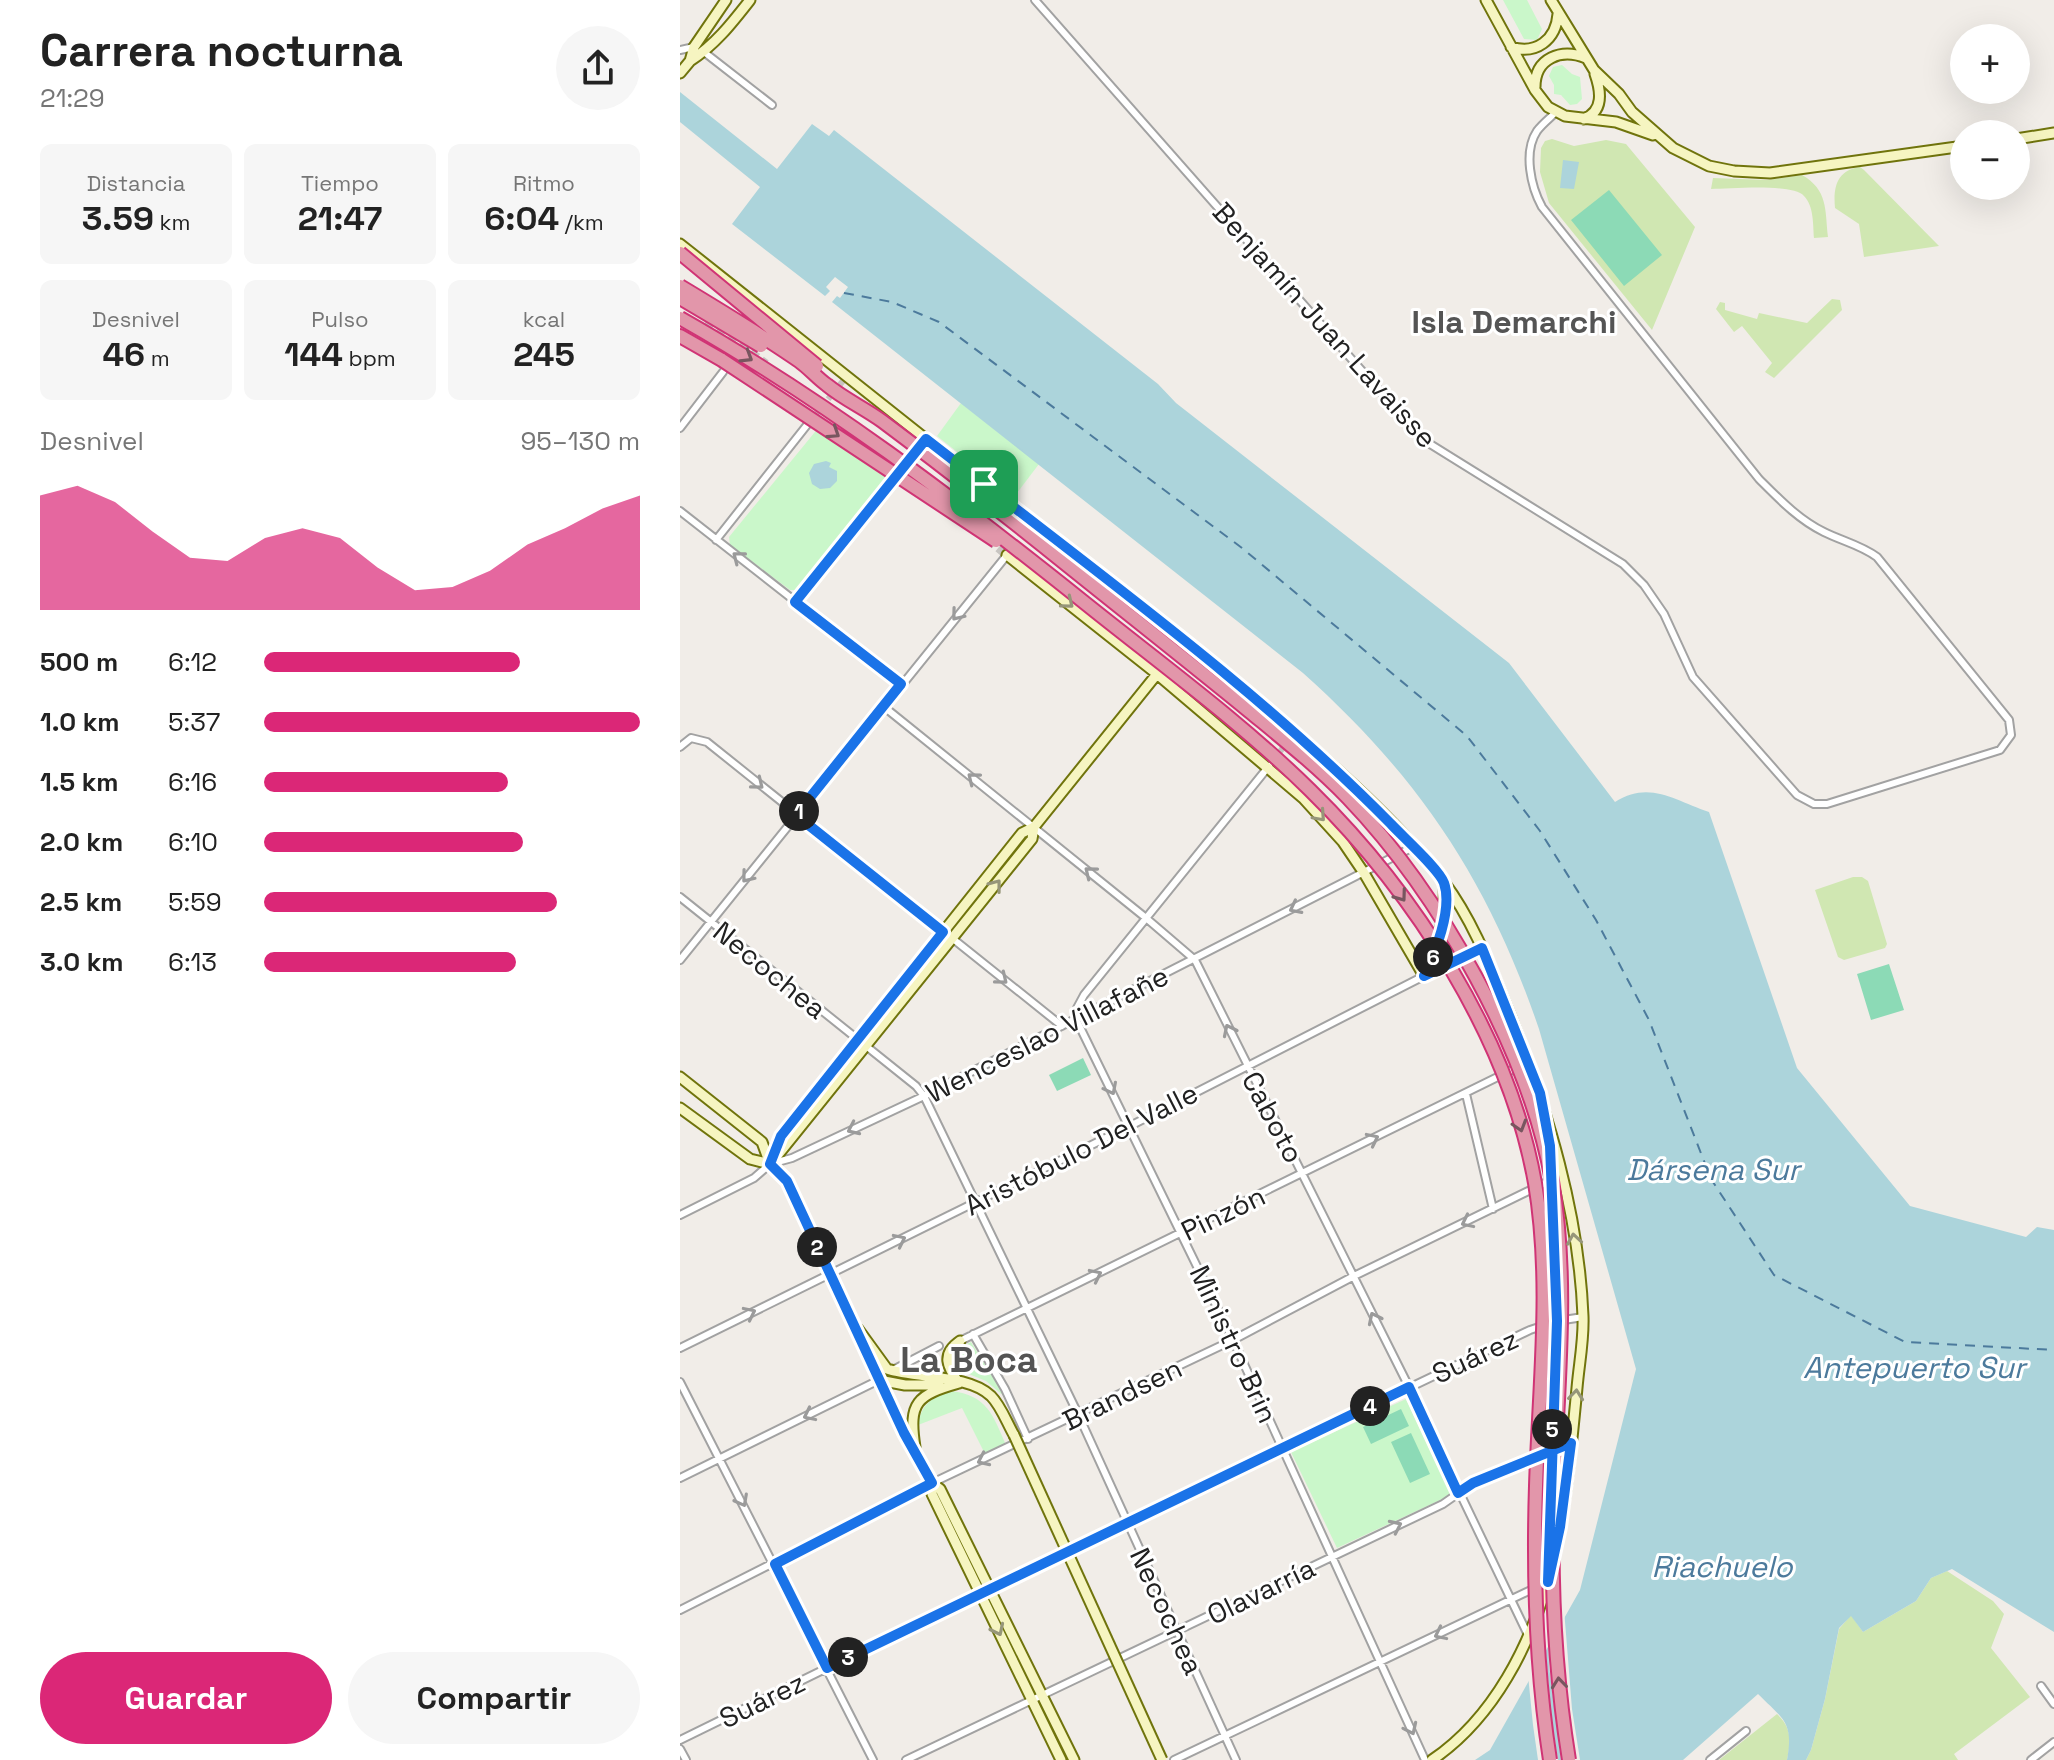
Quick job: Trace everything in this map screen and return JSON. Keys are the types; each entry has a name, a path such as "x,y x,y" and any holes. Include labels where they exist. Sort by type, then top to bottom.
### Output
{"highway":[{"path":"680,253 774,328 877,418 1183,657 1325,775 1367,818 1421,888 1487,1000 1513,1055 1546,1151 1557,1217 1560,1307 1553,1574 1557,1665 1569,1760"},
{"path":"680,286 803,364 829,387"},
{"path":"680,298 877,418"},
{"path":"680,318 776,375 896,455 1246,733 1326,806 1391,882 1432,941 1467,1000 1497,1061 1529,1155 1535,1187 1542,1252 1534,1591 1550,1760"},
{"path":"680,336 1056,580"}],"main road":[{"path":"685,67 699,49 726,0"},
{"path":"699,49 727,29 750,0"},
{"path":"1486,0 1543,102 1556,112 1623,124 1657,136"},
{"path":"1551,0 1594,70 1657,136 1709,166 1753,173 1950,148"},
{"path":"1511,47 1523,50 1542,45 1555,31 1558,12"},
{"path":"1535,90 1537,74 1546,60 1561,53 1586,58"},
{"path":"1583,119 1593,115 1599,104 1594,70"},
{"path":"2030,137 2054,133"},
{"path":"680,244 1295,732 1355,788 1444,882 1482,948 1528,1062 1562,1175 1577,1255 1583,1317 1560,1527 1548,1582 1512,1669 1488,1706 1457,1740 1432,1760"},
{"path":"680,260 702,260"},
{"path":"1007,555 1269,766 1322,818 1364,873 1424,976"},
{"path":"861,1043 943,932 1022,833 1034,827 1157,674"},
{"path":"770,1164 778,1140 953,940 1032,839 1034,827"},
{"path":"1424,976 1439,940 1445,901 1444,882"},
{"name":"Aristóbulo Del Valle","path":"1424,976 1482,948"},
{"path":"680,1077 762,1142 770,1164 785,1178 879,1380 932,1483 940,1489 1074,1760"},
{"path":"680,1108 750,1159 770,1164"},
{"path":"1546,1119 1557,1321 1548,1582"},
{"path":"856,1326 891,1371 979,1388 992,1397 1014,1435 1162,1760"},
{"path":"959,1383 949,1369 947,1358 950,1349 960,1341"},
{"path":"879,1380 920,1386 959,1383"},
{"path":"915,1452 912,1419 917,1402 927,1394 959,1383"},
{"path":"932,1483 932,1494 1061,1760"}],"street":[{"name":"Benjamín Juan Lavaisse","path":"1035,0 1422,439 1636,575 1664,614 1693,677 1797,795 1814,804 1827,804 2000,750 2011,735 2009,720 1877,557 1810,524 1779,500 1542,207 1532,185 1532,150 1536,131 1556,112"},
{"path":"680,50 699,49 772,105"},
{"path":"680,428 722,366"},
{"path":"716,540 807,425"},
{"path":"795,602 926,439"},
{"path":"680,511 901,684"},
{"path":"680,960 1007,555"},
{"name":"Caboto","path":"883,706 1195,960 1409,1387 1528,1635"},
{"path":"680,747 686,740 696,737 707,742 1062,1026"},
{"path":"1076,1019 1077,1008 1084,995 1269,766"},
{"name":"Wenceslao Villafañe","path":"680,1215 754,1178 770,1164 792,1158 924,1096 1413,847"},
{"name":"Necochea","path":"680,897 916,1086 924,1096 1078,1414 1236,1760"},
{"name":"Aristóbulo Del Valle","path":"680,1348 1130,1126 1424,976"},
{"name":"Ministro Brin","path":"1076,1019 1233,1340 1425,1760"},
{"name":"Pinzón","path":"960,1341 1528,1062"},
{"path":"1466,1094 1493,1209"},
{"name":"Brandsen","path":"680,1610 932,1483 1233,1340 1354,1276 1562,1175"},
{"name":"Suárez","path":"680,1740 1530,1330 1583,1317"},
{"path":"973,1334 1005,1389 1028,1439"},
{"path":"891,1371 939,1346"},
{"path":"680,1478 879,1380"},
{"path":"680,1382 873,1760"},
{"name":"Olavarría","path":"906,1760 1443,1504 1470,1485 1571,1443"},
{"path":"1174,1760 1548,1582"},
{"path":"2041,1686 2054,1704"},
{"path":"1710,1760 1746,1731"},
{"path":"2031,1760 2054,1742"},
{"path":"680,1749 686,1760"}],"green space":[{"path":"1503,0 1527,0 1542,29 1537,40 1524,39"},
{"path":"1562,65 1580,77 1582,99 1577,104 1570,105 1561,95 1554,94 1554,85 1549,76 1553,67"},
{"path":"1552,139 1574,146 1606,140 1626,144 1695,227 1652,330 1549,203 1540,172 1541,148 1545,141"},
{"path":"1860,167 1939,246 1864,257 1859,224 1835,208 1836,187 1841,176"},
{"path":"1802,175 1817,187 1824,201 1828,237 1814,238 1810,205 1798,192 1775,188 1711,189 1713,178 1767,180"},
{"path":"1609,190 1662,255 1624,286 1571,220"},
{"path":"1832,299 1840,300 1842,310 1774,378 1765,372 1772,363 1742,326 1734,332 1716,309 1720,302 1725,303 1725,310 1757,319 1759,313 1807,323"},
{"path":"961,403 1039,464 1014,497 937,436"},
{"path":"819,427 890,473 797,590 790,590 730,545 729,537"},
{"path":"1853,877 1868,881 1887,944 1885,948 1844,960 1838,957 1815,890"},
{"path":"1889,964 1904,1010 1871,1020 1857,974"},
{"path":"1083,1058 1091,1075 1057,1091 1049,1075"},
{"path":"971,1342 1005,1397 986,1381 954,1368 951,1362 954,1350"},
{"path":"951,1391 981,1402 992,1416 1006,1445 985,1454 962,1408 918,1425 928,1402"},
{"path":"1406,1399 1451,1495 1337,1548 1291,1452"},
{"path":"1401,1409 1409,1426 1371,1444 1363,1427"},
{"path":"1411,1433 1430,1474 1410,1483 1391,1442"},
{"path":"1947,1571 1993,1601 2004,1614 1991,1648 2030,1697 1954,1754 1958,1760 1806,1760 1825,1699 1839,1629 1851,1615 1863,1632 1916,1601 1931,1578"},
{"path":"1777,1714 1789,1735 1787,1760 1719,1760"}],"water":[{"path":"680,92 777,169 812,124 829,136 834,130 1509,663 1615,802 1640,793 1651,793 1674,798 1709,812 1797,1068 1910,1206 2026,1237 2037,1227 2054,1230 2054,1632 1952,1569 1931,1578 1916,1601 1863,1632 1851,1616 1839,1628 1825,1699 1806,1760 1787,1760 1789,1737 1784,1722 1758,1694 1683,1760 1475,1760 1490,1750 1580,1590 1636,1369 1539,1029 1497,925 1446,834 1416,792 1345,712 1303,673 832,302 837,296 840,298 848,287 835,277 826,287 830,291 825,296 732,224 760,187 680,122"},
{"path":"1563,160 1579,162 1574,189 1560,188"},
{"path":"831,463 829,467 837,471 837,481 830,488 820,489 812,484 809,473 814,464"}],"pier":[{"path":"1564,1609 1572,1709 1580,1760 1561,1760 1549,1666 1548,1639"},
{"path":"1545,1644 1558,1760 1538,1760 1533,1725 1528,1675"}],"ferry route":[{"path":"844,293 892,302 939,322 1242,548 1467,736 1540,831 1596,920 1649,1020 1711,1179 1774,1275 1905,1342 2054,1350"}],"tunnel":[{"path":"707,320 766,364"},
{"path":"727,366 750,337"},
{"path":"811,420 847,376"},
{"path":"988,539 1007,555"},
{"path":"1269,766 1295,732"}],"district":[{"name":"Isla Demarchi","path":"1514,322"},
{"name":"La Boca","path":"969,1360"}],"route":[{"path":"984,484 926,439 795,602 901,684 796,815 943,932 778,1140 770,1164 787,1181 904,1433 932,1483 775,1564 827,1668 1409,1387 1458,1493 1473,1483 1552,1451 1571,1443 1560,1527 1548,1582 1552,1451 1552,1428 1557,1321 1550,1146 1540,1093 1482,948 1424,976 1439,940 1445,901 1444,882 1430,866 1355,788 1295,732 984,484"}],"water label":[{"name":"Dársena Sur","path":"1713,1169"},
{"name":"Antepuerto Sur","path":"1914,1367"},
{"name":"Riachuelo","path":"1722,1566"}]}
